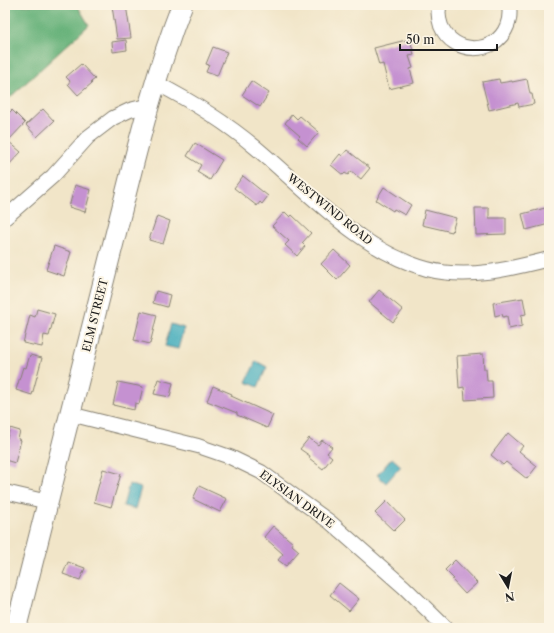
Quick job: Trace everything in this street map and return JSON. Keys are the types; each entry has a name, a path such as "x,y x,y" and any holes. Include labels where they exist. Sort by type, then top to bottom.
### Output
{"main road":[{"name":"ELM STREET","path":"16,628 150,105 172,31 182,5"}],"street":[{"path":"440,5 439,20 444,32 451,40 461,46 471,49 483,48 493,44 501,36 507,27 510,16 509,5"},
{"name":"WESTWIND ROAD","path":"156,83 186,99 219,120 255,146 290,178 351,229 378,248 404,260 427,269 470,274 494,272 549,259"},
{"path":"5,218 53,176 88,137 113,118 130,110 150,105"},
{"name":"ELYSIAN DRIVE","path":"70,414 198,446 230,457 261,472 330,522 404,587 446,628"},
{"path":"5,492 48,502"}],"green space":[{"path":"5,5 77,5 89,25 5,102"}],"water":[{"path":"171,324 184,328 178,349 165,346"},
{"path":"256,361 267,367 258,387 246,382"},
{"path":"392,458 401,466 386,483 377,475"},
{"path":"129,484 141,488 135,509 123,506"}],"building":[{"path":"126,5 131,38 117,39 112,6"},
{"path":"410,39 414,55 409,56 413,68 410,69 414,83 389,89 383,64 379,65 374,48"},
{"path":"126,40 127,50 113,52 112,42"},
{"path":"213,47 227,52 217,76 206,72 209,65 206,64"},
{"path":"81,64 95,79 78,95 68,84 70,81 66,77"},
{"path":"499,79 500,83 527,79 534,104 519,107 518,103 489,110 482,82"},
{"path":"251,81 269,93 260,107 242,95"},
{"path":"43,109 54,121 37,137 26,125"},
{"path":"12,110 25,123 8,141 21,152 5,169 5,117"},
{"path":"292,114 297,119 300,116 319,132 307,146 298,138 300,136 285,123"},
{"path":"195,143 222,160 210,180 197,172 201,165 187,156"},
{"path":"347,150 370,168 361,179 351,171 348,175 345,173 343,175 331,165 340,154 342,156"},
{"path":"243,176 268,196 262,204 260,202 257,206 234,188"},
{"path":"75,185 91,190 85,212 69,207"},
{"path":"384,187 411,205 405,215 394,209 393,211 376,200"},
{"path":"549,207 549,224 526,230 522,214"},
{"path":"475,208 489,208 489,218 506,218 506,234 476,235"},
{"path":"425,210 456,218 452,232 422,225"},
{"path":"285,212 290,217 292,215 311,233 302,243 305,246 297,256 285,245 289,241 272,226"},
{"path":"157,216 170,221 163,244 149,240"},
{"path":"54,246 71,252 64,276 46,270"},
{"path":"334,250 350,265 337,280 321,264"},
{"path":"379,290 403,310 393,322 369,302"},
{"path":"156,291 170,295 167,307 153,303"},
{"path":"523,298 526,314 521,315 522,326 509,329 507,316 503,317 502,314 495,316 493,303"},
{"path":"37,309 55,314 49,336 44,335 42,347 23,343 30,315 35,317"},
{"path":"141,311 157,315 150,344 134,340"},
{"path":"483,354 484,369 486,369 487,381 492,381 493,398 465,400 464,387 459,388 457,356"},
{"path":"30,355 42,358 32,395 16,390 23,367 26,368"},
{"path":"158,379 173,383 170,397 154,394"},
{"path":"118,382 143,387 139,404 135,403 134,410 113,405"},
{"path":"213,386 273,415 267,428 237,415 237,413 207,401"},
{"path":"10,428 20,431 18,439 21,440 15,463 5,460 5,437 7,438"},
{"path":"508,433 523,446 519,451 537,466 527,479 506,462 503,465 491,455"},
{"path":"309,438 318,445 322,440 332,447 327,453 332,457 323,469 309,458 310,456 300,449"},
{"path":"103,469 121,474 111,507 94,502"},
{"path":"199,486 227,499 220,512 193,499"},
{"path":"387,501 405,520 394,531 375,513"},
{"path":"273,526 293,543 292,545 299,551 286,566 278,560 283,554 264,537"},
{"path":"455,560 477,583 465,594 445,570"},
{"path":"68,562 85,568 80,580 63,574"},
{"path":"339,583 359,599 349,611 330,595"}]}
